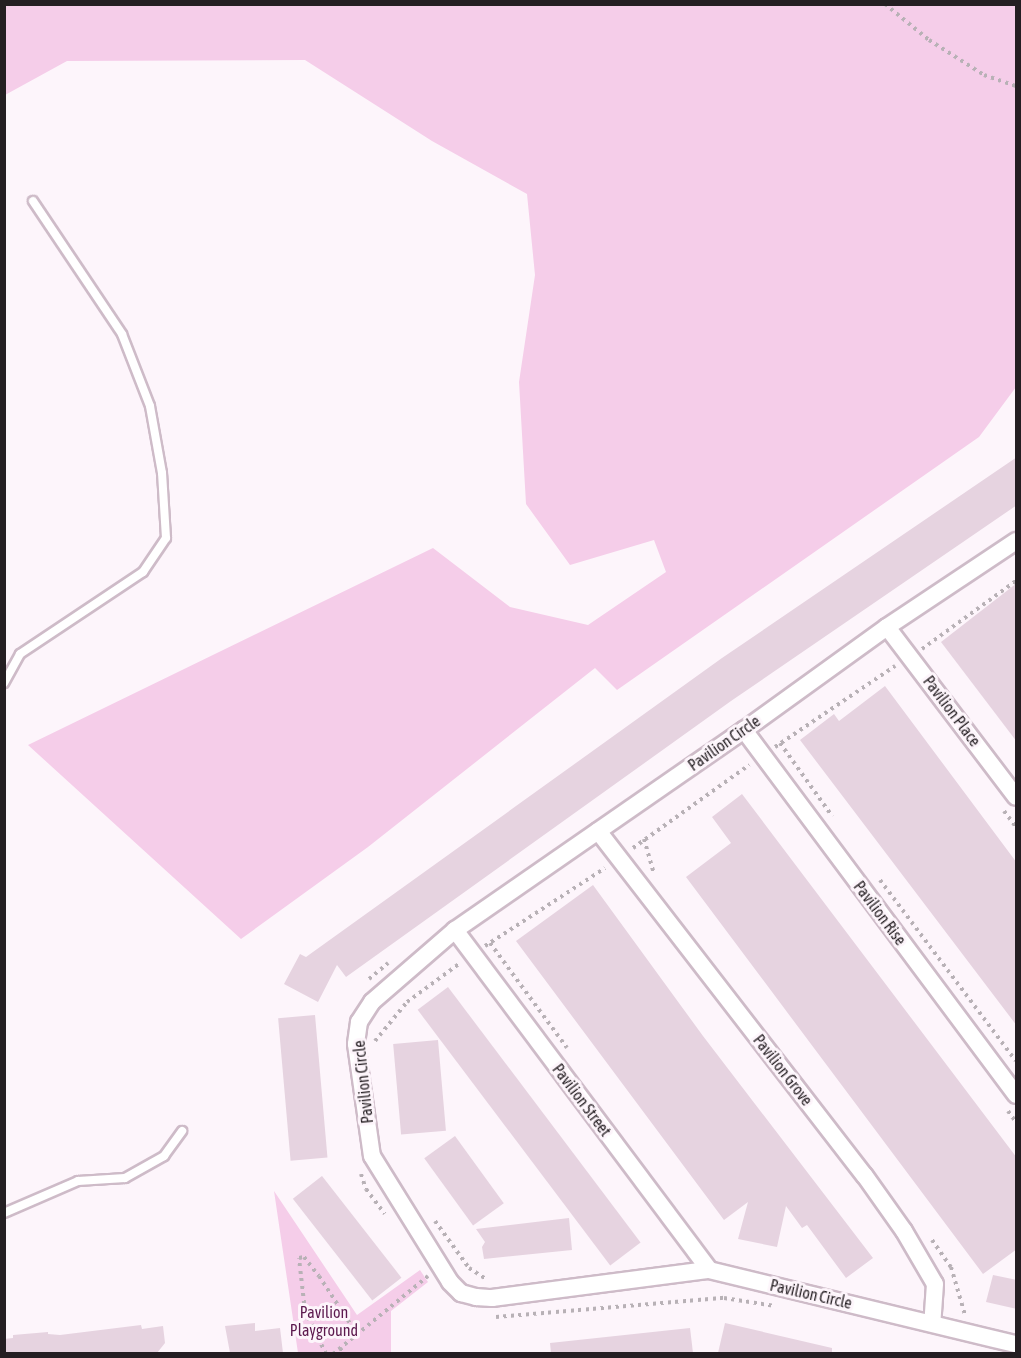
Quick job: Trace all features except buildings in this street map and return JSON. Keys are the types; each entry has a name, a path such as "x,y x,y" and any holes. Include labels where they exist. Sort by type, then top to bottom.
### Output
{"street":[{"name":"Pavilion Circle","path":"1017,541 887,627 744,730 455,930 372,1002 359,1022 356,1044 372,1156 450,1282 460,1293 492,1298 709,1270 934,1316 1017,1344"},
{"name":"Pavilion Place","path":"887,627 1017,797"},
{"name":"Pavilion Rise","path":"744,730 1017,1095"},
{"name":"Pavilion Grove","path":"598,831 865,1176 898,1222 935,1284 934,1316"},
{"name":"Pavilion Street","path":"455,930 709,1270"}],"lane":[{"path":"4,683 20,654 144,572 166,538 162,473 150,406 126,345 33,201"},
{"path":"4,1213 78,1181 125,1178 164,1156 182,1131"}],"path":[{"path":"885,4 929,40 984,75 1017,86"},
{"path":"372,1048 379,1034 407,1002 473,954 618,858 762,755 911,657 1017,581"},
{"path":"780,743 833,817"},
{"path":"874,872 1017,1061"},
{"path":"364,988 374,973 390,961"},
{"path":"360,1171 366,1189 392,1223"},
{"path":"428,1213 469,1268 482,1278 494,1282"},
{"path":"326,1353 305,1311 299,1258 304,1257 319,1276 357,1334"},
{"path":"333,1353 430,1274 436,1281"},
{"path":"492,1317 724,1298 780,1307"},
{"path":"934,1316 976,1318"},
{"path":"340,1348 344,1353"}],"green space":[{"path":"5,4 1016,5 1016,387 979,437 617,690 595,668 368,847 241,939 28,745 433,548 510,607 588,625 666,572 654,540 570,565 526,504 519,382 535,275 527,194 432,141 305,60 67,61 5,95"},
{"name":"Pavilion Playground","path":"274,1191 357,1315 420,1270 428,1282 391,1311 391,1353 298,1353"}]}
